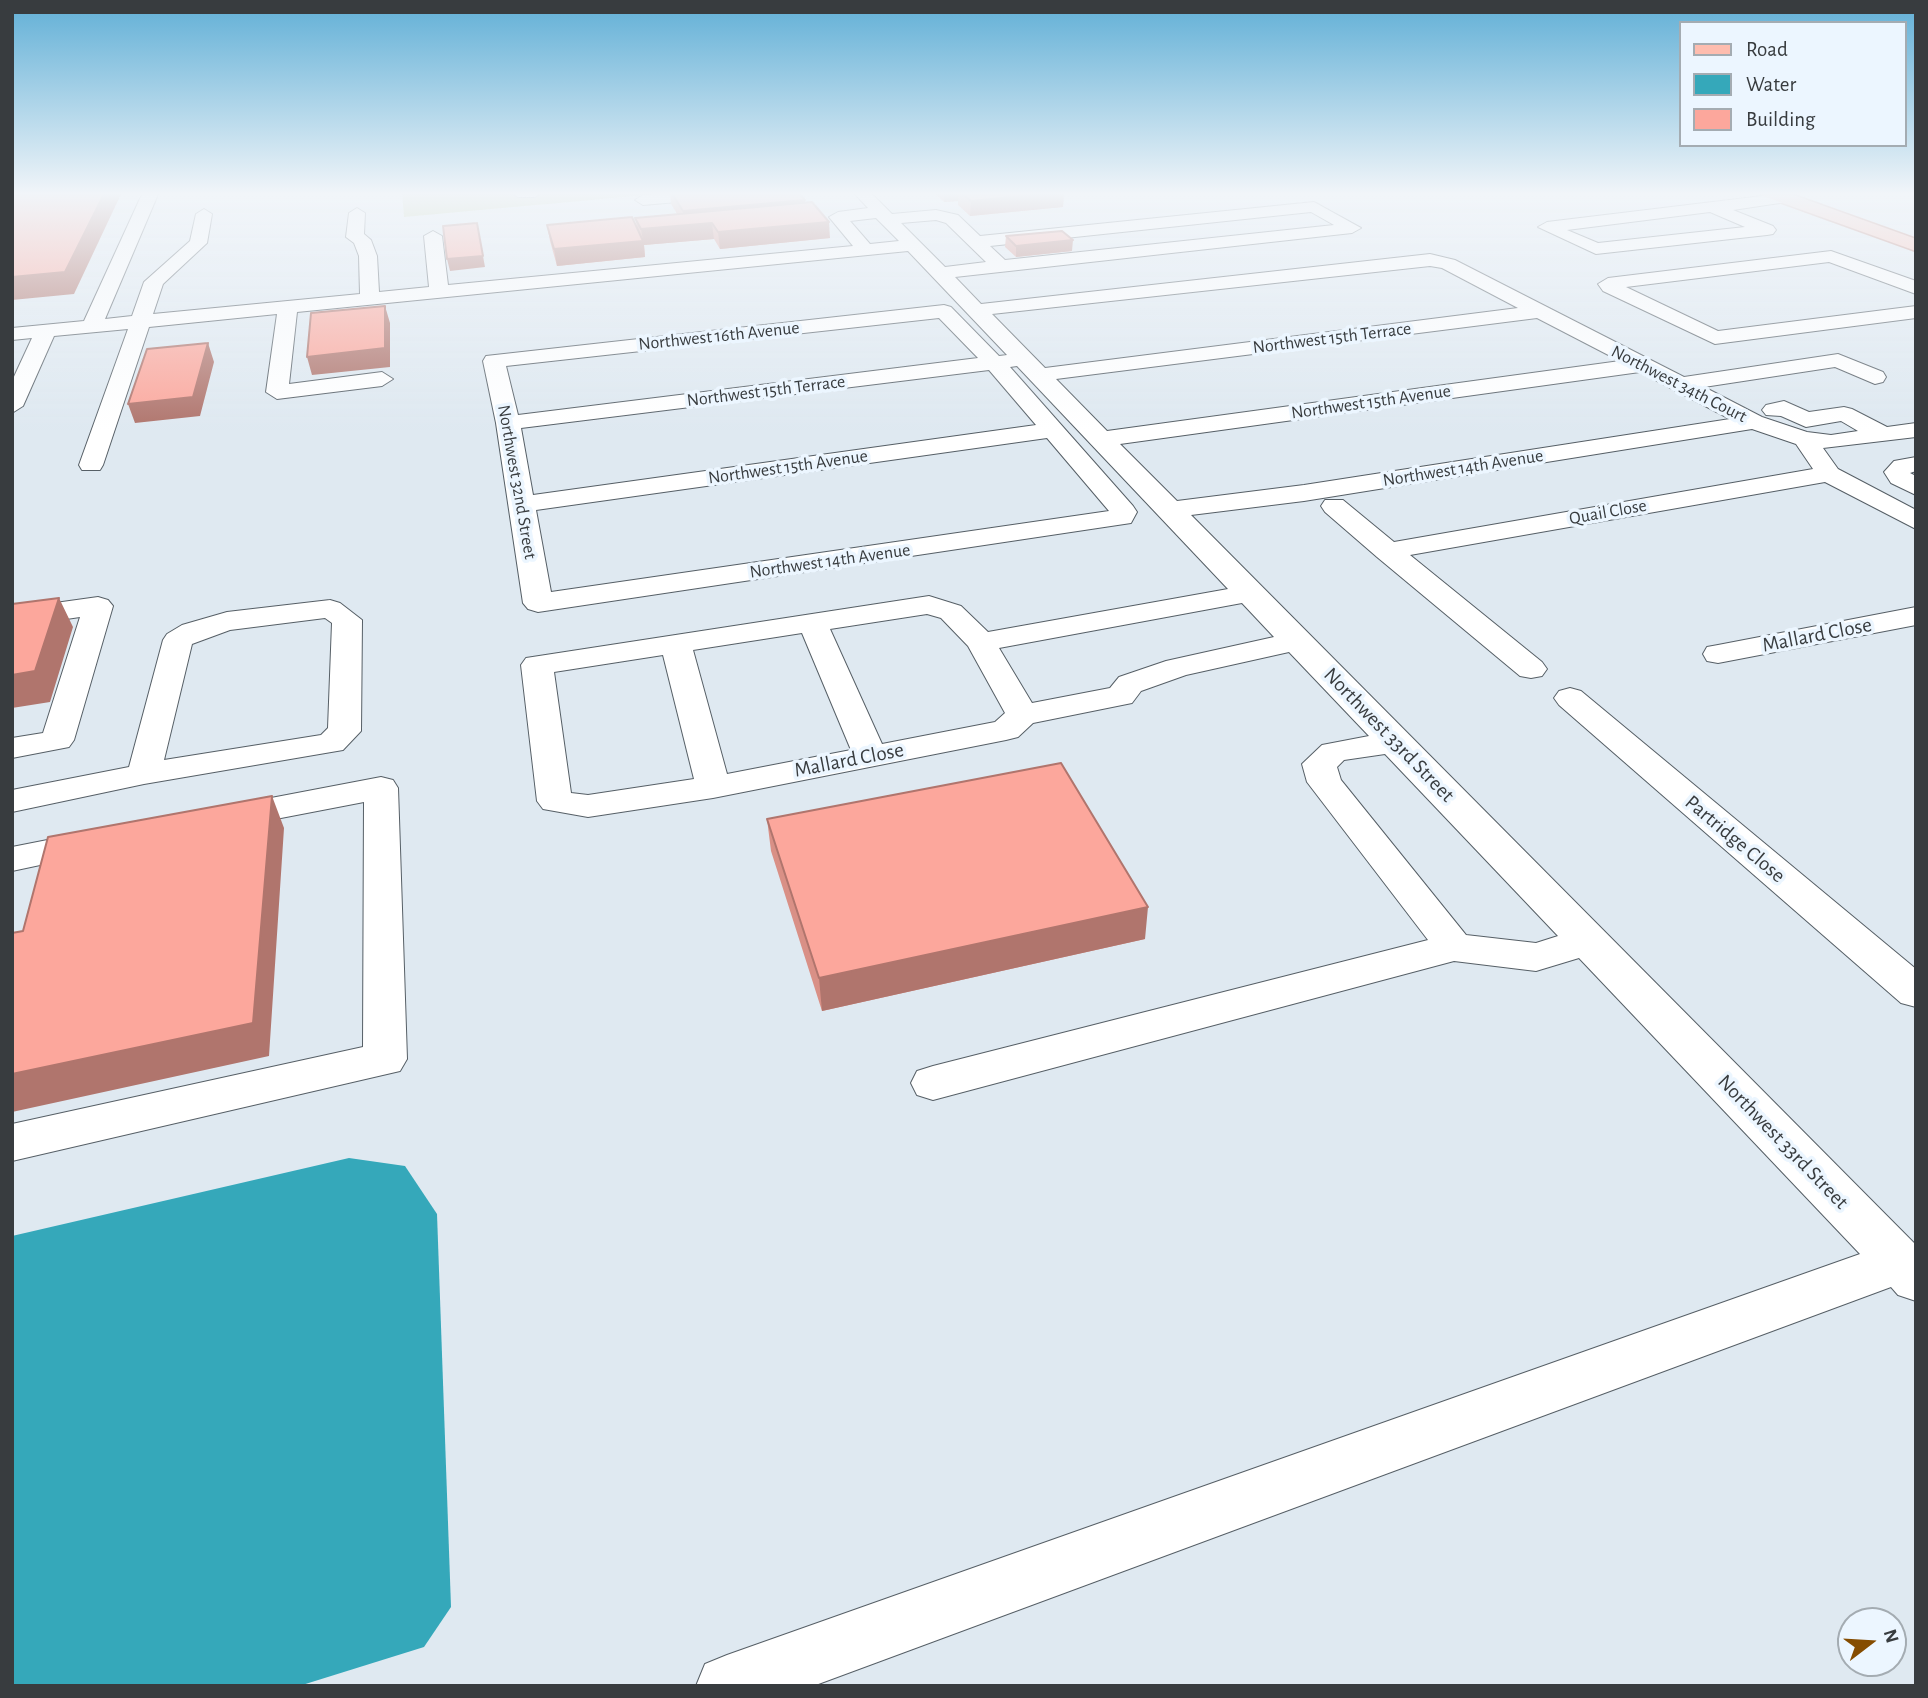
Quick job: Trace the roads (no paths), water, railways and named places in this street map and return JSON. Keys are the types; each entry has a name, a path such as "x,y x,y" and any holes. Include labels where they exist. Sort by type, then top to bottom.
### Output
{"street":[{"path":"92,326 116,271"},
{"path":"90,465 154,282 166,271"},
{"path":"371,271 377,306"},
{"path":"437,271 439,291"},
{"path":"12,334 141,321 287,315 377,306 439,291 645,271"},
{"path":"429,310 782,271"},
{"path":"941,273 956,271"},
{"name":"Northwest 34th Court","path":"977,310 1328,271"},
{"name":"Northwest 34th Court","path":"1462,271 1748,419 1804,439"},
{"path":"1710,271 1608,284 1715,338 1916,312"},
{"path":"1871,271 1916,288"},
{"name":"Northwest 33rd Street","path":"941,273 1908,1271"},
{"path":"1892,279 1916,276"},
{"path":"77,305 102,303"},
{"name":"Northwest 16th Avenue","path":"494,361 944,311 994,363"},
{"name":"Northwest 15th Terrace","path":"508,422 994,363 1032,367 1542,311"},
{"path":"287,315 277,392 382,379"},
{"path":"12,406 18,384 46,331"},
{"path":"1682,384 1838,360 1875,377"},
{"name":"Northwest 32nd Street","path":"494,361 508,422 538,603"},
{"path":"994,363 1054,430"},
{"name":"Northwest 15th Avenue","path":"1102,439 1640,365"},
{"name":"Northwest 14th Avenue","path":"1171,510 1304,493 1748,419 1784,408 1806,420 1844,414 1884,435"},
{"name":"Northwest 15th Avenue","path":"522,504 1054,430"},
{"name":"Northwest 14th Avenue","path":"538,603 1122,517 1124,512 1054,430"},
{"path":"1804,439 1831,442 1916,430"},
{"path":"1804,439 1829,474 1916,521"},
{"path":"1916,464 1903,466 1896,472 1900,478 1916,487"},
{"name":"Quail Close","path":"1387,551 1829,474"},
{"path":"1334,506 1531,669"},
{"path":"981,642 1252,593"},
{"path":"713,787 676,644 929,605 951,612 981,642 1022,715 1121,696 1130,684 1177,668 1298,641"},
{"path":"12,618 99,606 57,740 12,748"},
{"path":"12,801 144,774 331,743 344,731 347,620 330,609 227,621 178,640 144,774"},
{"name":"Mallard Close","path":"1718,653 1916,616"},
{"path":"812,623 870,756"},
{"name":"Mallard Close","path":"676,644 537,665 555,801 588,806 713,787 1006,730 1022,715"},
{"name":"Partridge Close","path":"1570,698 1910,982"},
{"path":"1396,742 1334,752 1319,764 1324,782 1454,947"},
{"path":"12,1143 385,1059 381,788 190,825"},
{"path":"12,859 135,835"},
{"path":"933,1083 1454,947 1536,957 1588,941"},
{"path":"727,1686 1908,1271"}],"water":[{"path":"349,1158 405,1166 437,1214 451,1607 424,1647 299,1686 12,1686 12,1236"}]}
